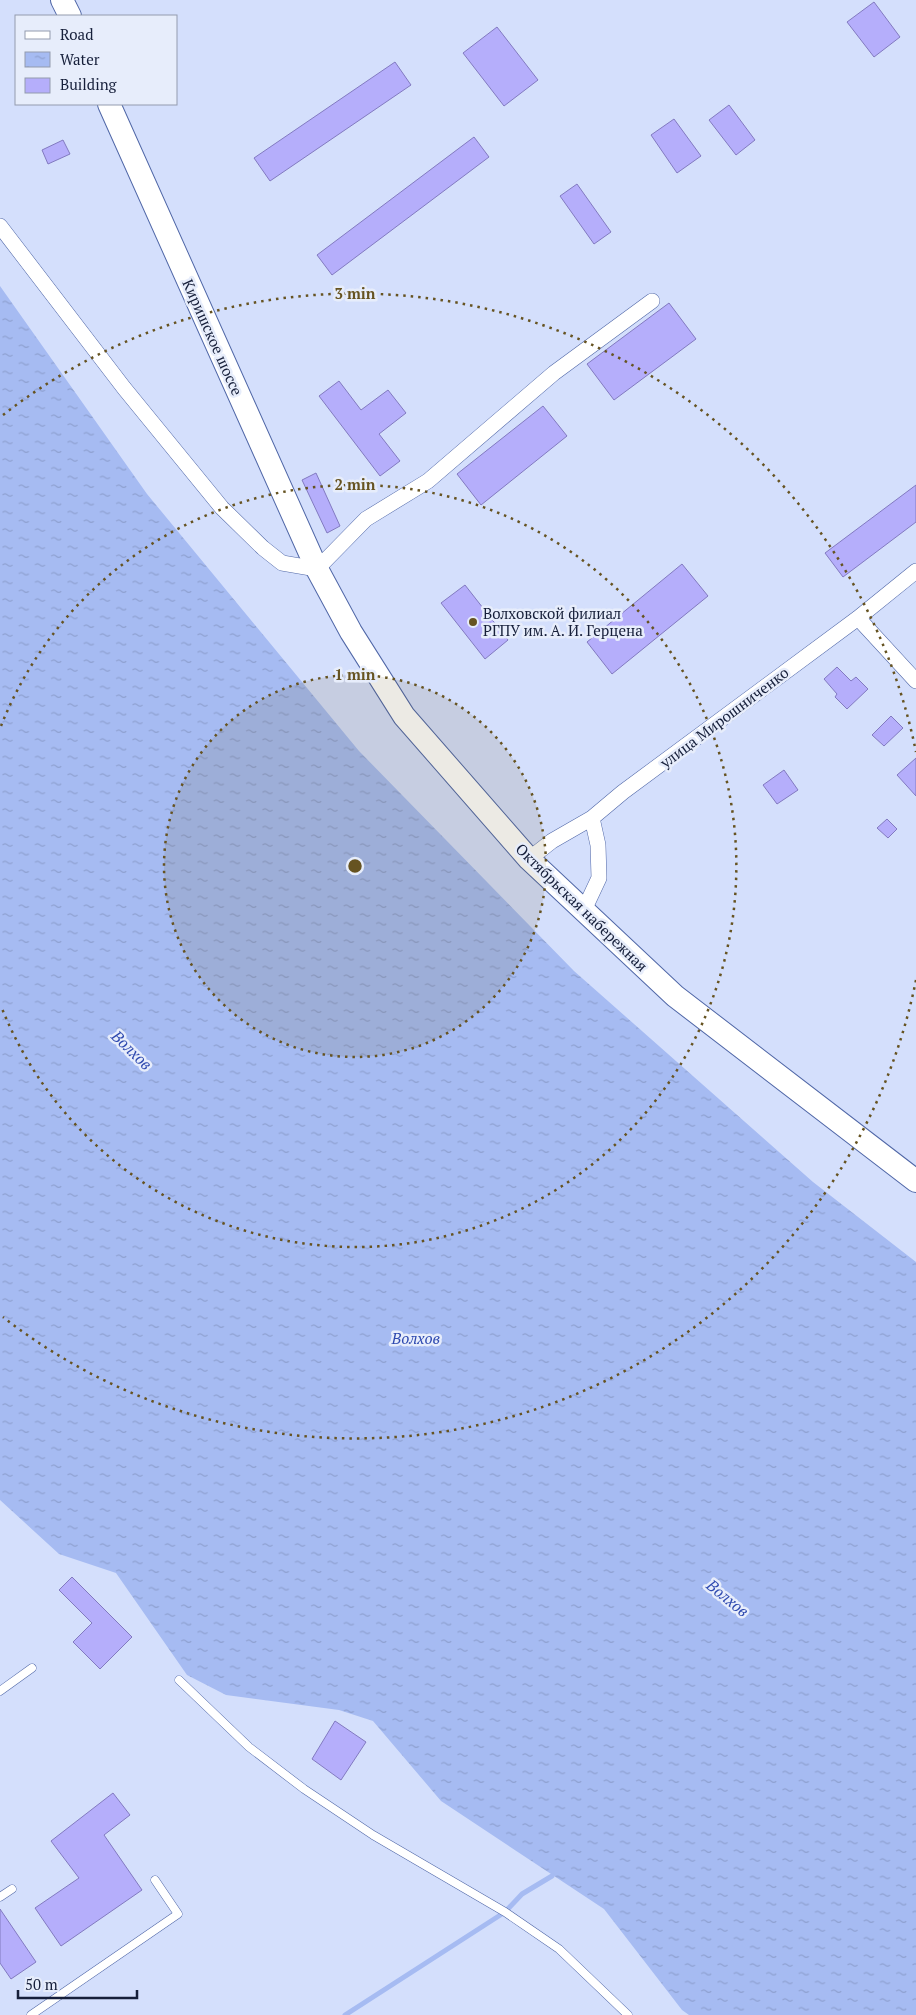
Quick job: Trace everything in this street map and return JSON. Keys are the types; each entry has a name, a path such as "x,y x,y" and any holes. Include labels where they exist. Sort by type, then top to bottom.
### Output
{"main road":[{"path":"62,0 70,15"},
{"name":"Киришское шоссе","path":"109,105 317,569"},
{"name":"Октябрьская набережная","path":"317,569 351,632 404,716 529,859 675,996 916,1181"}],"street":[{"path":"0,226 124,388 222,508 282,564 317,569 366,519 428,481 554,373 652,301"},
{"name":"улица Мирошниченко","path":"529,859 552,841 592,818 623,792 858,618 916,571"},
{"path":"858,618 916,680"},
{"path":"584,910 599,878 598,845 592,818"}],"lane":[{"path":"0,1691 32,1668"},
{"path":"179,1680 249,1747 304,1789 373,1836 505,1912 551,1944 628,2015"},
{"path":"30,2015 178,1914 155,1880"},
{"path":"0,1897 12,1889"}],"water":[{"name":"Волхов","path":"0,286 147,494 359,751 574,971 813,1182 916,1262 916,2015 689,2015 682,2010 604,1909 441,1801 373,1721 339,1710 226,1695 187,1675 116,1573 59,1554 0,1500"}],"building":[{"path":"874,2 900,37 874,57 847,22"},
{"path":"497,27 538,80 504,106 463,53"},
{"path":"395,62 411,85 270,181 254,158"},
{"path":"729,105 755,140 736,155 709,120"},
{"path":"674,119 701,156 677,173 651,135"},
{"path":"474,137 489,157 332,275 317,255"},
{"path":"63,140 70,154 48,164 42,150"},
{"path":"577,184 611,232 594,244 560,196"},
{"path":"669,303 696,339 614,400 587,364"},
{"path":"339,381 361,410 388,390 406,413 379,434 400,461 380,476 319,396"},
{"path":"543,406 567,436 481,505 457,474"},
{"path":"316,473 340,526 327,533 302,480"},
{"path":"916,485 916,522 843,577 825,553"},
{"path":"682,564 708,596 612,674 587,642"},
{"path":"465,585 508,640 485,659 441,603"},
{"path":"837,667 851,681 856,677 868,689 847,709 835,697 837,694 824,679"},
{"path":"891,716 903,728 884,746 872,735"},
{"path":"916,758 916,796 897,775"},
{"path":"784,770 798,790 777,804 763,785"},
{"path":"887,819 897,829 888,838 877,828"},
{"path":"72,1577 132,1637 100,1669 73,1642 92,1623 59,1590"},
{"path":"335,1721 366,1742 341,1780 312,1759"},
{"path":"113,1793 130,1815 104,1835 142,1890 61,1946 35,1908 79,1878 51,1841"},
{"path":"0,1909 36,1962 11,1979 0,1963"}],"waterway":[{"path":"345,2015 505,1912 522,1894 552,1876"}],"place":[{"name":"Волховской филиал РГПУ им. А. И. Герцена","path":"473,622"}]}
